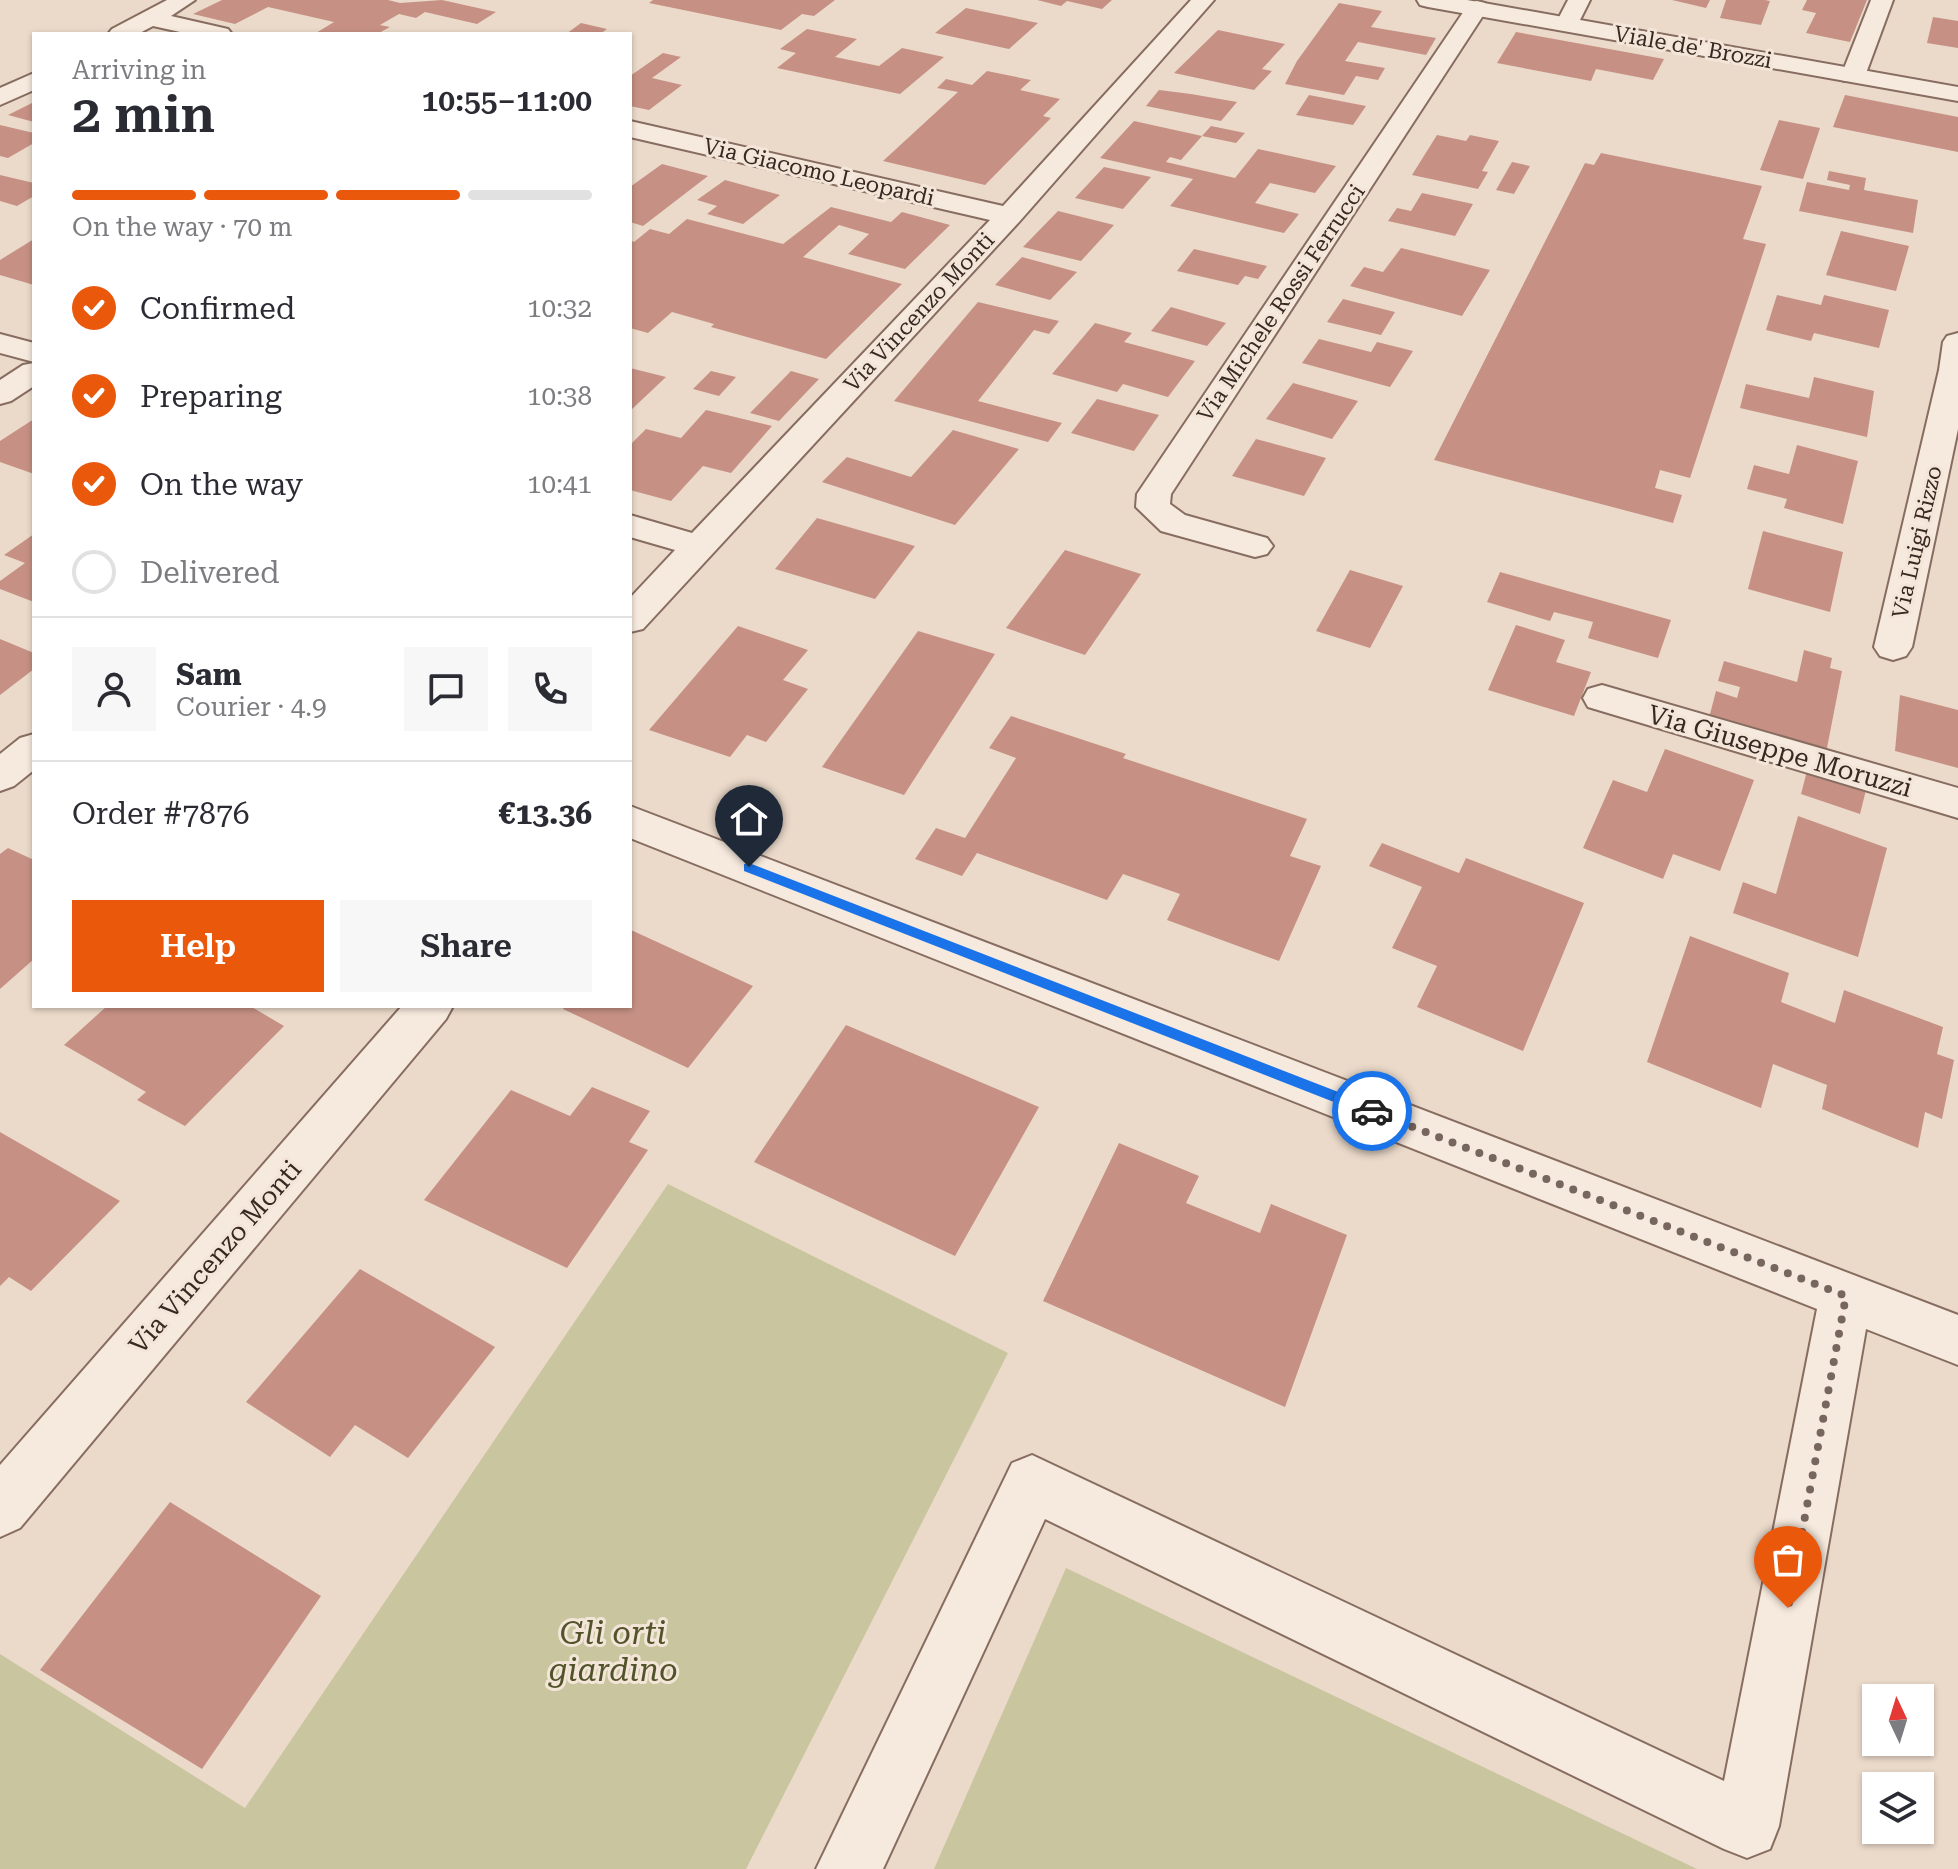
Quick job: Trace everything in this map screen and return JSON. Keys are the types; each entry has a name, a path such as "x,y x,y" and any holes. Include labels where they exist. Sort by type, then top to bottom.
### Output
{"street":[{"path":"124,32 184,0"},
{"name":"Via Vincenzo Monti","path":"632,618 1009,216 1203,0"},
{"name":"Viale de' Brozzi","path":"1428,0 1958,94"},
{"path":"1567,25 1579,0"},
{"path":"1853,76 1882,0"},
{"name":"Via Michele Rossi Ferrucci","path":"1255,546 1173,523 1153,507 1154,494 1477,8"},
{"path":"150,18 211,32"},
{"path":"0,98 32,81"},
{"name":"Via Giacomo Leopardi","path":"632,129 1009,216"},
{"name":"Via Luigi Rizzo","path":"1893,647 1955,370 1958,342"},
{"path":"0,343 32,352"},
{"path":"0,394 32,373"},
{"path":"632,527 699,546"},
{"name":"Via Giuseppe Moruzzi","path":"1602,698 1958,803"},
{"path":"0,776 32,750"},
{"path":"632,822 1958,1340"},
{"name":"Via Vincenzo Monti","path":"0,1508 428,1008"},
{"path":"849,1869 1032,1483 1747,1826 1846,1296"}],"green space":[{"name":"Gli orti giardino","path":"668,1184 1008,1353 746,1869 0,1869 0,1654 245,1808"},
{"path":"1066,1568 1697,1869 934,1869"}],"building":[{"path":"222,0 388,0 400,3 442,0 496,12 477,24 425,12 416,18 399,14 380,25 390,27 381,32 318,32 334,22 268,7 235,24 193,14"},
{"path":"653,0 835,0 814,16 802,14 781,30 649,3"},
{"path":"1037,0 1112,0 1102,9 1067,1 1061,6"},
{"path":"1672,0 1710,0 1706,8"},
{"path":"1726,0 1770,1 1761,25 1720,18"},
{"path":"1807,0 1867,0 1850,42 1806,33 1816,13 1802,10"},
{"path":"1339,3 1382,11 1371,27 1436,38 1426,55 1358,42 1345,61 1385,68 1378,80 1356,76 1344,95 1285,84 1297,61"},
{"path":"966,8 1038,23 1009,49 935,33"},
{"path":"1933,17 1958,21 1958,48 1927,43"},
{"path":"581,23 607,29 603,32 569,32"},
{"path":"807,29 857,39 835,57 879,66 902,48 944,57 900,94 777,68 796,53 780,49"},
{"path":"1218,30 1285,44 1262,69 1272,71 1254,90 1174,73"},
{"path":"1516,32 1664,59 1653,80 1596,69 1591,81 1497,63"},
{"path":"663,53 681,57 652,78 682,85 649,110 632,106 632,75"},
{"path":"987,71 1031,80 1020,90 1060,99 1043,116 1051,118 985,185 883,161 958,92 937,88 946,79 972,85"},
{"path":"1159,90 1237,102 1221,121 1146,106"},
{"path":"1309,95 1366,106 1353,125 1296,115"},
{"path":"1845,95 1958,117 1958,152 1833,127"},
{"path":"32,103 32,121 8,115"},
{"path":"1779,120 1820,128 1803,179 1760,170"},
{"path":"1134,121 1202,136 1181,160 1170,157 1166,162 1235,178 1258,149 1336,166 1315,193 1270,183 1255,203 1299,214 1284,233 1170,206 1193,179 1100,158"},
{"path":"0,125 32,133 32,144 8,158 0,156"},
{"path":"1211,126 1245,133 1236,143 1202,136"},
{"path":"1437,135 1466,141 1470,135 1499,141 1482,171 1488,172 1478,189 1412,175"},
{"path":"1601,153 1762,186 1743,239 1766,244 1690,478 1660,470 1655,488 1682,495 1673,523 1434,460 1585,163 1594,165"},
{"path":"1512,162 1530,166 1514,194 1496,190"},
{"path":"662,164 708,176 643,226 632,223 632,186"},
{"path":"1104,167 1151,177 1123,209 1075,198"},
{"path":"1829,171 1866,178 1864,190 1918,200 1913,233 1799,211 1807,182 1849,190 1850,185 1827,180"},
{"path":"0,175 32,183 32,197 17,206 0,201"},
{"path":"725,180 780,195 743,224 707,214 717,206 697,200"},
{"path":"1422,193 1473,204 1455,236 1388,221 1397,208 1411,211"},
{"path":"831,207 891,222 902,212 950,225 905,269 848,254 869,234 839,225 803,257 902,284 826,359 711,327 714,324 672,312 648,333 632,329 632,241 650,229 669,234 687,219 783,244"},
{"path":"1058,211 1114,225 1081,261 1023,247"},
{"path":"1841,231 1909,246 1896,291 1826,275"},
{"path":"32,240 32,284 0,275 0,260"},
{"path":"1401,248 1490,270 1462,316 1350,286 1364,267 1383,272"},
{"path":"1194,249 1267,266 1258,279 1245,276 1238,285 1177,271"},
{"path":"1022,257 1077,272 1050,300 995,285"},
{"path":"1777,295 1821,305 1824,295 1889,310 1879,348 1814,333 1811,341 1766,330"},
{"path":"1343,299 1395,312 1381,335 1327,322"},
{"path":"978,302 1059,321 1049,334 1034,330 978,401 1062,423 1048,442 894,401"},
{"path":"1171,307 1226,323 1207,346 1151,331"},
{"path":"1095,323 1132,333 1124,342 1195,361 1168,397 1123,384 1117,392 1052,374"},
{"path":"1319,339 1371,352 1377,342 1413,351 1390,387 1302,363"},
{"path":"632,368 666,377 632,409"},
{"path":"711,371 736,377 719,396 693,389"},
{"path":"791,371 819,379 779,421 750,413"},
{"path":"1814,377 1874,391 1867,437 1740,408 1746,384 1809,398"},
{"path":"1293,383 1358,401 1332,439 1266,419"},
{"path":"1097,399 1159,415 1134,451 1071,433"},
{"path":"706,410 772,426 731,473 703,466 671,501 632,491 632,443 646,429 681,438"},
{"path":"32,420 32,473 0,462 0,441"},
{"path":"953,430 1019,449 955,525 822,482 847,457 911,477"},
{"path":"1256,439 1326,458 1304,496 1232,476"},
{"path":"1797,445 1858,461 1843,524 1784,508 1787,499 1747,489 1754,465 1789,474"},
{"path":"817,518 915,546 875,599 775,569"},
{"path":"1763,531 1843,552 1830,612 1748,589"},
{"path":"32,535 32,601 0,589 0,581 25,563 4,555"},
{"path":"1065,550 1141,574 1085,655 1006,628"},
{"path":"1350,570 1403,586 1370,648 1316,631"},
{"path":"1500,572 1671,620 1658,658 1588,638 1593,622 1554,612 1550,621 1487,602"},
{"path":"1516,625 1565,640 1556,662 1591,672 1574,716 1488,690"},
{"path":"738,626 808,650 783,680 808,689 766,742 747,735 730,757 649,730"},
{"path":"918,631 995,654 904,795 822,767"},
{"path":"0,639 32,652 32,671 0,695"},
{"path":"1804,650 1832,658 1830,668 1842,671 1826,753 1709,718 1716,691 1737,698 1740,687 1718,681 1724,661 1797,682"},
{"path":"1900,695 1958,710 1958,768 1895,751"},
{"path":"1011,716 1126,754 1123,758 1307,819 1290,856 1321,866 1279,961 1167,920 1180,894 1123,874 1107,900 977,853 962,876 915,859 936,828 965,838 1016,758 989,748"},
{"path":"1665,749 1754,780 1720,871 1673,854 1663,879 1583,848 1613,780 1647,792"},
{"path":"1807,771 1866,790 1860,814 1801,794"},
{"path":"1798,816 1887,848 1858,957 1733,913 1743,882 1776,894"},
{"path":"1382,843 1459,873 1466,858 1584,903 1523,1051 1417,1007 1437,966 1392,948 1422,887 1369,866"},
{"path":"8,848 32,859 32,961 0,989 0,854"},
{"path":"632,930 753,986 688,1068 563,1009 632,1008"},
{"path":"1690,936 1789,973 1781,1002 1835,1023 1844,990 1943,1027 1937,1054 1954,1060 1942,1119 1925,1112 1918,1148 1822,1109 1827,1085 1773,1064 1761,1108 1647,1062"},
{"path":"105,1008 253,1008 284,1026 185,1126 137,1100 146,1092 64,1045"},
{"path":"846,1025 1039,1107 955,1256 754,1162"},
{"path":"592,1087 650,1111 629,1142 648,1150 567,1268 424,1200 511,1090 570,1116"},
{"path":"0,1132 120,1201 31,1291 9,1277 0,1286"},
{"path":"1119,1143 1199,1176 1186,1203 1260,1233 1271,1204 1347,1235 1285,1407 1043,1301"},
{"path":"360,1269 495,1347 408,1458 355,1425 330,1457 246,1402"},
{"path":"170,1502 321,1596 202,1769 40,1670"}],"way so far":[{"path":"1372,1111 1846,1296 1788,1608"}],"route":[{"path":"749,867 1372,1111"}]}
